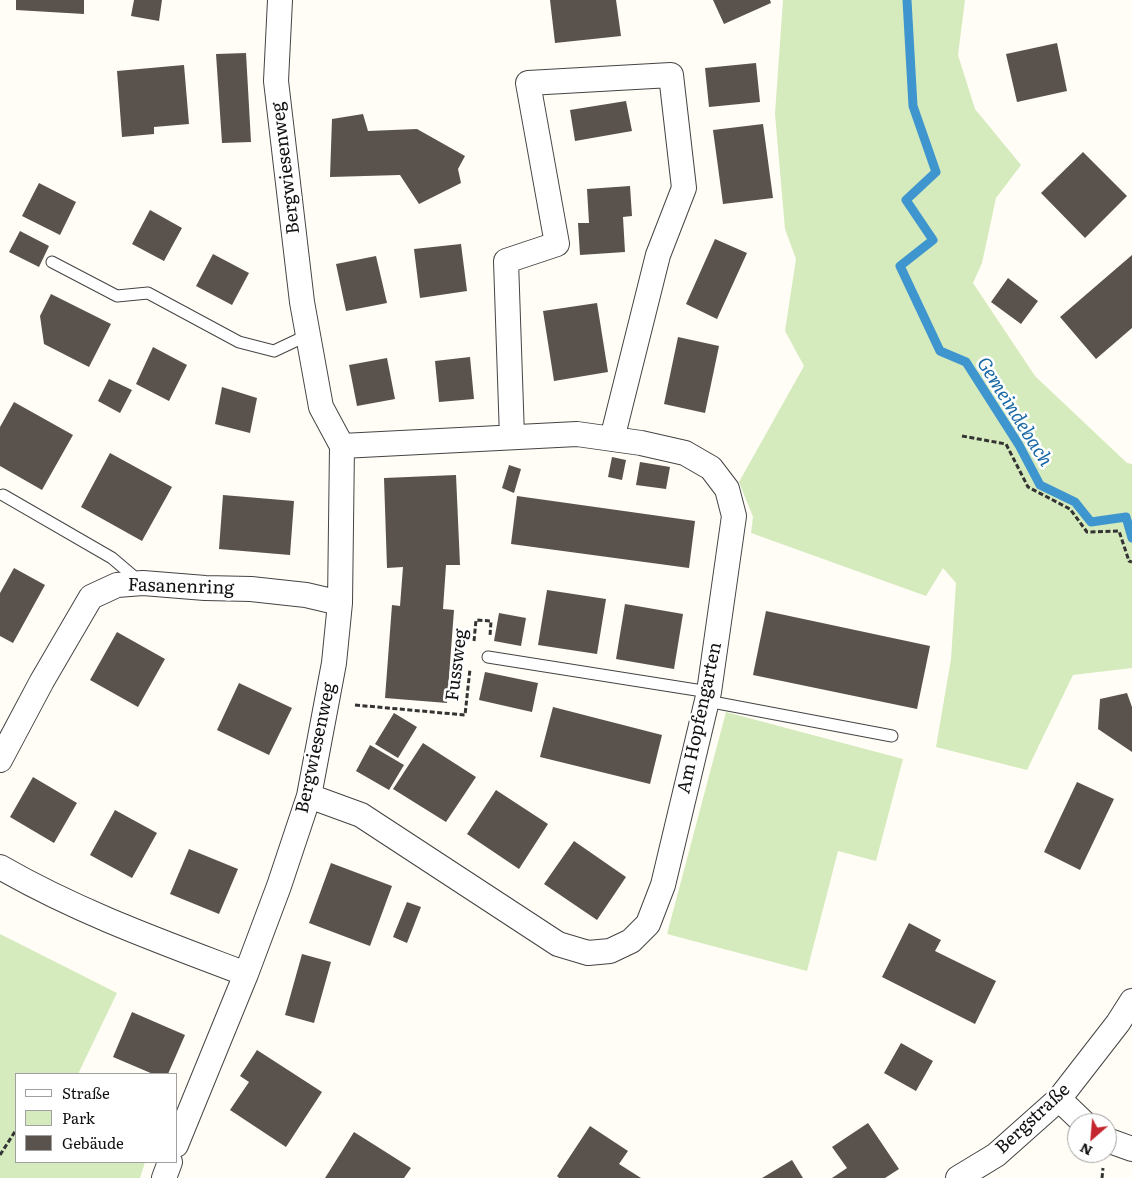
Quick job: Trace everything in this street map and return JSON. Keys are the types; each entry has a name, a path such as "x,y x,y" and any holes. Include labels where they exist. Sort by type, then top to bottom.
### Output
{"street":[{"name":"Bergwiesenweg","path":"178,1140 246,974 309,796 334,663 340,603 342,446 321,407 302,302 276,81 280,0"},
{"path":"512,437 506,261 557,244 528,83 671,75 684,188 658,255 612,439"},
{"name":"Am Hopfengarten","path":"309,796 361,816 558,944 588,953 610,951 631,941 648,924 663,885 708,697 734,516 727,489 711,468 685,453 641,443 577,434 342,446"},
{"name":"Fasanenring","path":"0,760 42,680 91,596 117,585 143,583 205,588 251,589 306,595 340,603"},
{"path":"0,867 34,887 132,931 246,974"},
{"name":"Bergstraße","path":"958,1178 996,1155 1059,1099 1118,1023 1132,1001"},
{"path":"1059,1099 1074,1113"},
{"path":"1117,1144 1132,1149"},
{"path":"164,1178 170,1163"}],"lane":[{"path":"52,262 117,296 148,293 239,342 274,351 308,336"},
{"path":"3,495 112,558 143,583"},
{"path":"488,656 708,697 892,736"}],"path":[{"path":"962,436 1006,444 1028,488 1070,509 1087,532 1119,531 1129,561 1132,562"},
{"name":"Fussweg","path":"473,648 476,620 491,621 488,656"},
{"name":"Fussweg","path":"327,702 465,715 470,667"},
{"path":"0,1155 15,1132"}],"green space":[{"path":"783,0 965,0 958,55 975,109 1021,165 996,198 982,263 973,283 1035,376 1127,463 1132,464 1132,668 1073,675 1027,770 936,747 951,659 956,583 943,568 926,596 751,533 753,517 739,482 804,366 785,331 796,259 785,229 775,114"},
{"path":"726,712 903,759 876,861 838,851 807,971 667,934"},
{"path":"0,934 117,993 78,1073 15,1073 15,1163 145,1163 140,1178 0,1178"}],"building":[{"path":"16,0 84,0 84,14 16,10"},
{"path":"134,0 162,0 159,21 131,16"},
{"path":"550,0 616,0 621,36 555,43"},
{"path":"713,0 770,0 771,3 724,24"},
{"path":"1057,43 1067,91 1017,102 1006,54"},
{"path":"246,53 251,142 222,143 216,54"},
{"path":"756,63 760,102 709,107 705,68"},
{"path":"184,65 189,124 154,127 154,134 122,137 117,71"},
{"path":"626,101 632,131 575,141 570,110"},
{"path":"363,114 368,131 417,129 465,156 458,169 461,183 419,204 400,175 330,177 332,119"},
{"path":"763,124 773,198 723,204 713,130"},
{"path":"1083,152 1127,196 1085,238 1041,193"},
{"path":"39,183 76,202 60,235 22,216"},
{"path":"630,186 632,216 623,217 625,252 580,255 578,223 589,223 587,189"},
{"path":"150,210 182,228 164,261 132,244"},
{"path":"20,231 49,246 39,267 9,252"},
{"path":"715,239 747,253 717,319 686,304"},
{"path":"461,244 467,291 420,298 414,249"},
{"path":"213,254 249,273 232,305 196,286"},
{"path":"1132,255 1132,328 1096,359 1060,317"},
{"path":"376,256 387,303 346,311 336,264"},
{"path":"1008,278 1038,301 1021,324 991,302"},
{"path":"51,294 111,324 89,367 44,344 40,316"},
{"path":"597,303 608,372 554,381 543,311"},
{"path":"678,337 719,346 705,413 664,404"},
{"path":"153,347 187,365 169,401 136,384"},
{"path":"470,357 474,399 439,402 435,361"},
{"path":"387,358 395,399 357,406 349,365"},
{"path":"109,379 132,390 120,413 98,401"},
{"path":"222,387 257,398 250,433 215,424"},
{"path":"14,402 73,435 42,490 0,466 0,427"},
{"path":"110,453 172,487 142,541 81,507"},
{"path":"612,457 626,460 622,480 608,477"},
{"path":"640,462 670,467 666,489 636,485"},
{"path":"509,465 521,469 514,493 502,488"},
{"path":"456,475 460,565 446,565 443,609 454,610 447,703 385,698 392,605 400,606 403,567 387,568 384,478"},
{"path":"223,495 294,501 290,555 219,549"},
{"path":"517,496 695,521 689,568 511,544"},
{"path":"14,568 45,585 13,643 0,636 0,593"},
{"path":"547,590 606,599 597,654 538,645"},
{"path":"625,604 683,614 674,669 616,659"},
{"path":"766,611 930,646 917,709 753,675"},
{"path":"499,613 526,618 521,646 494,641"},
{"path":"117,632 165,659 138,707 90,680"},
{"path":"485,672 538,683 532,712 479,700"},
{"path":"239,683 292,708 269,755 217,730"},
{"path":"1127,693 1132,707 1132,752 1098,729 1100,699"},
{"path":"553,707 662,735 650,784 540,757"},
{"path":"394,713 417,727 398,758 375,744"},
{"path":"423,743 476,777 446,822 393,789"},
{"path":"370,745 404,765 389,790 356,771"},
{"path":"33,777 77,803 54,843 10,817"},
{"path":"1077,782 1114,799 1080,870 1044,852"},
{"path":"496,790 548,824 519,869 467,834"},
{"path":"115,810 157,833 132,878 90,855"},
{"path":"574,841 626,877 597,920 544,884"},
{"path":"189,849 238,869 219,914 170,894"},
{"path":"331,863 392,886 370,946 309,923"},
{"path":"407,902 421,907 407,943 393,937"},
{"path":"909,923 941,940 935,951 996,981 975,1024 882,977"},
{"path":"302,954 331,962 314,1023 285,1015"},
{"path":"132,1012 185,1035 168,1073 151,1073 113,1057"},
{"path":"901,1043 933,1061 916,1091 884,1073"},
{"path":"257,1050 322,1092 286,1147 230,1110 249,1082 240,1076"},
{"path":"868,1123 899,1169 885,1178 832,1178 847,1168 832,1147"},
{"path":"590,1126 628,1151 619,1164 641,1178 559,1178 557,1176"},
{"path":"354,1132 411,1168 404,1178 325,1178"},
{"path":"792,1160 803,1178 762,1178"}],"waterway":[{"name":"Gemeindebach","path":"907,0 913,106 936,172 906,200 933,240 900,266 940,351 966,362 1019,445 1040,485 1075,502 1091,522 1126,517 1132,538"}]}
